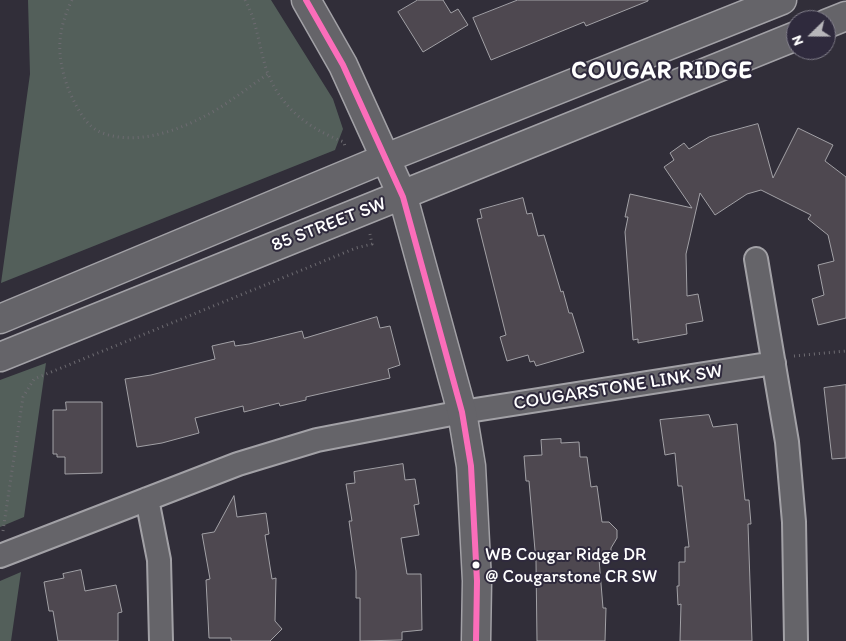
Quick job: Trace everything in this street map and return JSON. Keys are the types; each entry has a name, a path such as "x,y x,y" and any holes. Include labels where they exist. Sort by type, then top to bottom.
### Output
{"street":[{"path":"306,0 343,65 402,197 462,412 470,466 477,581 476,641"},
{"name":"85 STREET SW","path":"0,320 386,158 782,0"},
{"name":"85 STREET SW","path":"0,357 402,197 786,40"},
{"path":"756,259 787,442 794,522 796,641"},
{"name":"COUGARSTONE LINK SW","path":"1,546 147,499 277,451 317,440 462,412 774,363"},
{"path":"147,499 159,560 161,641"}],"path":[{"path":"72,0 62,20 59,38 62,72 76,107 98,130 129,138 160,134 205,116 268,74"},
{"path":"246,0 251,10 268,74 292,112 316,132 344,142"},
{"path":"1,546 23,397 34,379 330,259 372,244"},
{"path":"774,363 791,357 846,350"}],"shaded area":[{"path":"28,0 271,0 333,99 343,129 335,150 1,283 30,74"},
{"path":"46,363 24,517 0,527 0,380"},
{"path":"21,572 11,641 0,641 0,581"}],"building":[{"path":"418,0 443,0 451,13 458,9 468,25 423,52 398,12"},
{"path":"518,0 648,1 586,26 584,22 491,60 473,18"},
{"path":"758,124 773,178 798,128 833,145 825,161 846,177 846,318 818,325 812,299 824,295 818,265 834,261 828,235 808,219 811,215 761,190 747,194 715,215 700,193 686,254 687,296 698,294 703,321 686,324 687,334 638,343 638,339 633,340 625,232 628,217 625,217 630,194 692,208 664,167 674,160 670,153 684,143 689,149 709,137"},
{"path":"523,198 527,214 532,213 538,236 544,235 561,292 563,291 569,313 572,313 584,352 536,366 534,361 530,362 528,355 507,361 500,337 506,335 477,219 482,218 480,210"},
{"path":"377,317 380,328 390,326 400,365 388,369 390,378 306,397 306,400 280,406 279,403 244,412 243,406 195,418 199,433 162,443 137,447 125,379 151,375 215,359 212,346 234,341 235,346 249,344 302,331 304,338"},
{"path":"846,385 846,458 832,459 824,388"},
{"path":"66,402 102,402 102,473 65,474 65,457 57,457 57,454 53,454 53,410 66,410"},
{"path":"709,415 713,427 737,424 745,500 749,500 751,524 748,524 752,641 680,641 681,604 678,605 677,586 679,586 679,562 685,562 685,547 689,547 682,486 678,486 675,453 665,455 660,420"},
{"path":"561,439 561,443 579,442 580,457 587,457 591,487 597,486 602,522 609,522 617,530 617,538 611,548 611,558 599,559 603,608 606,608 605,641 537,641 536,562 529,481 526,481 524,456 542,455 541,440"},
{"path":"403,464 405,480 415,479 419,504 414,505 419,535 401,538 407,574 421,574 422,630 402,632 402,640 360,641 360,598 356,598 356,571 349,521 352,521 346,484 355,483 354,472"},
{"path":"234,496 237,517 266,513 269,534 265,535 272,579 276,578 275,621 282,629 270,641 231,641 231,638 209,638 206,580 210,579 202,534 214,532"},
{"path":"81,570 85,591 116,585 122,612 118,613 118,641 58,641 53,611 49,611 44,582 64,578 63,574"}],"transit line":[{"path":"306,0 343,65 403,197 462,412 471,466 477,581 476,641"}],"place":[{"name":"WB Cougar Ridge DR @ Cougarstone CR SW","path":"476,565"}],"district":[{"name":"COUGAR RIDGE","path":"662,72"}]}
